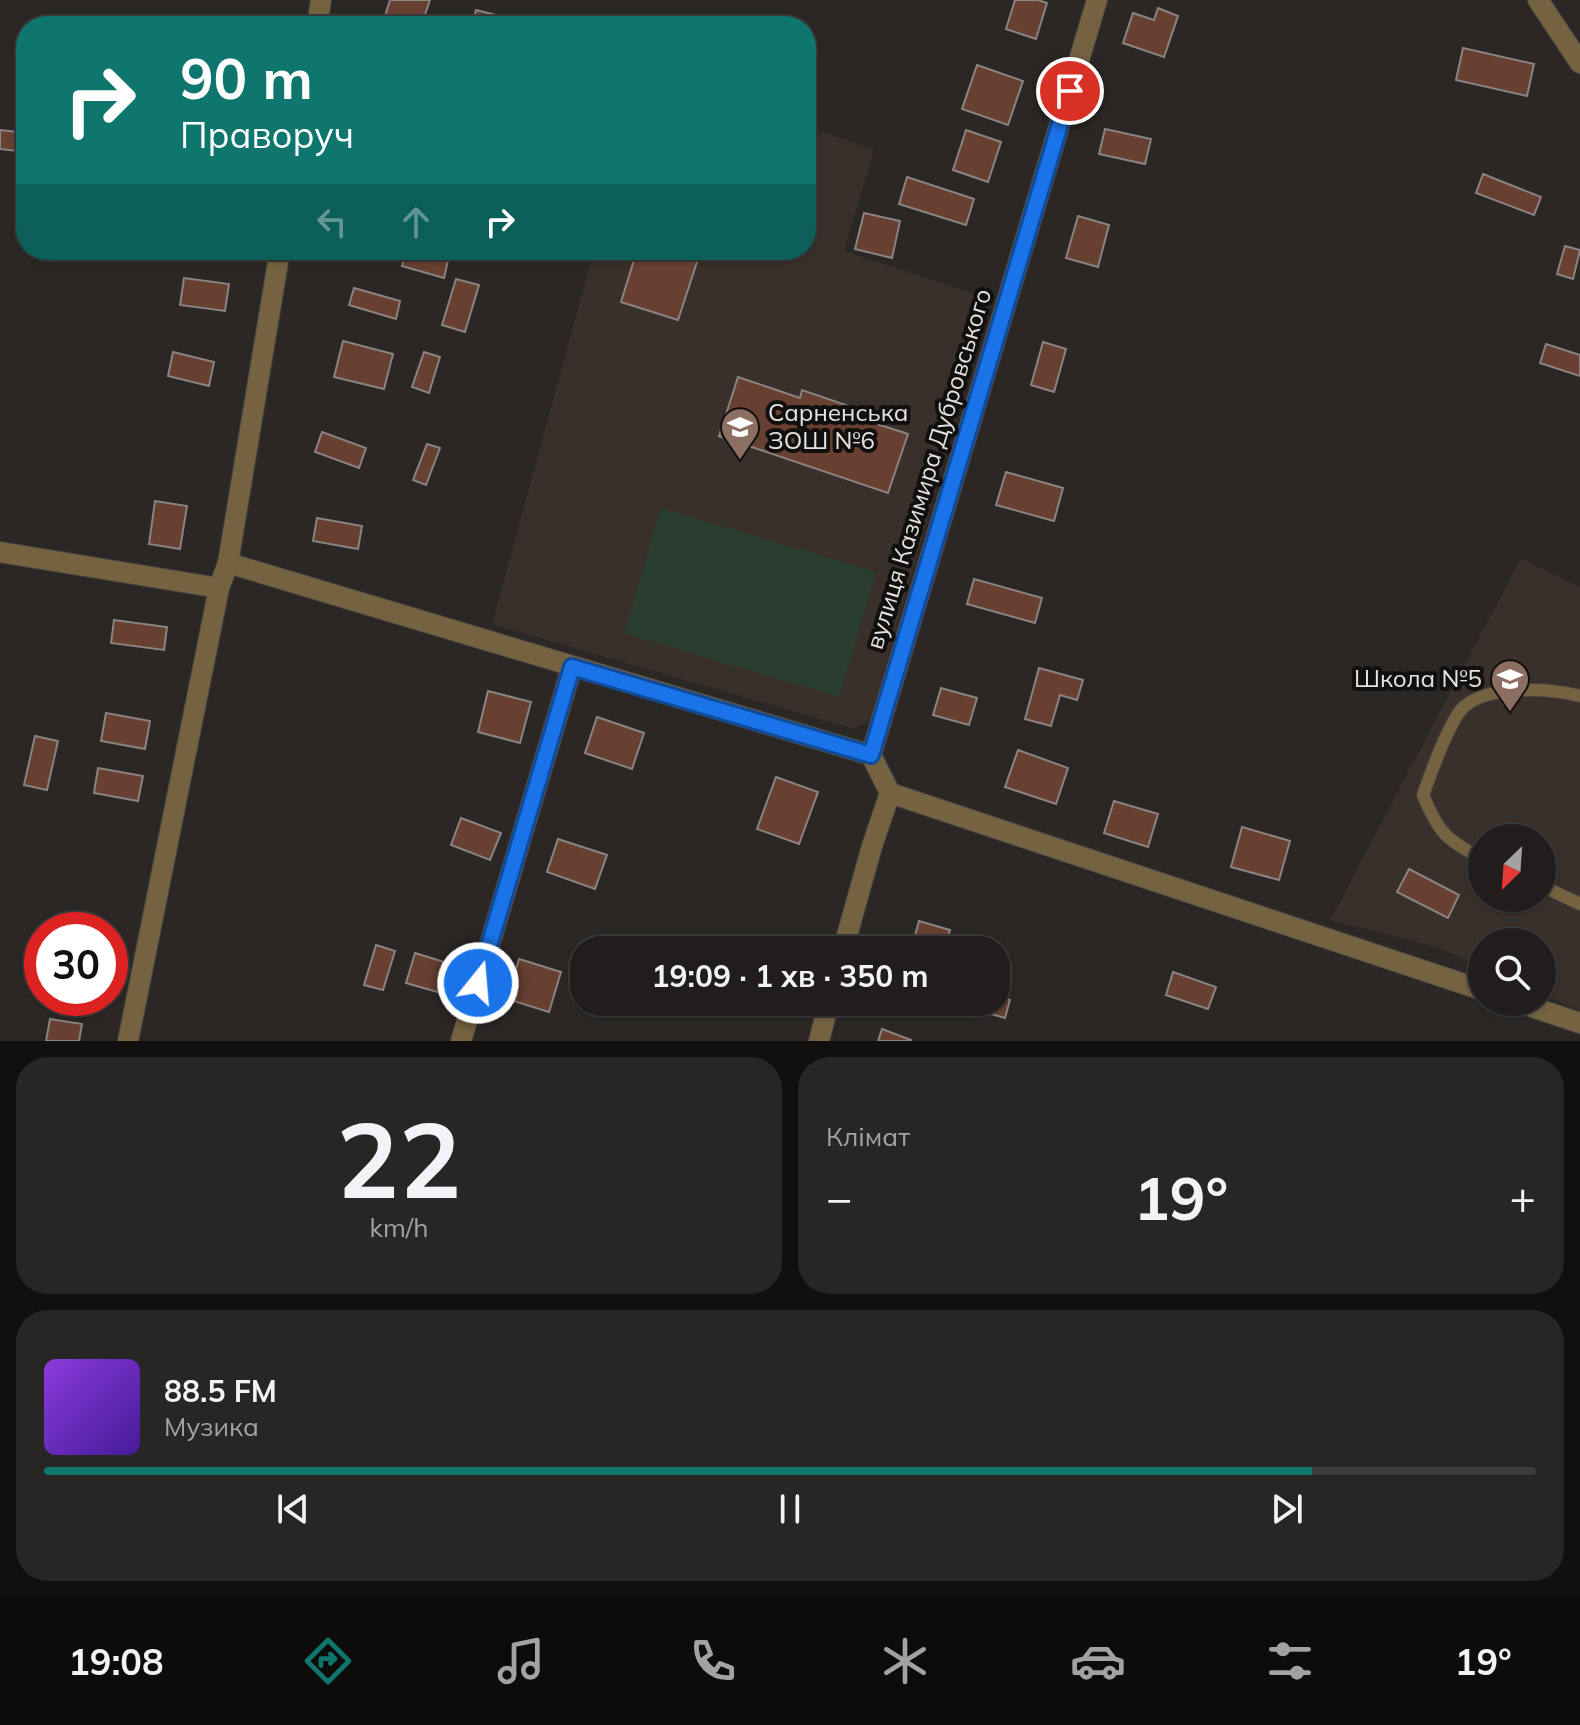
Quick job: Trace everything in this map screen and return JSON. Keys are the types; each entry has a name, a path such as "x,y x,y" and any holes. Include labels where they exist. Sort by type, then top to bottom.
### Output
{"street":[{"name":"вулиця Казимира Дубровського","path":"871,755 1097,0"},
{"path":"1538,0 1580,63"},
{"path":"128,1041 219,588 228,563 278,260"},
{"path":"0,552 219,588"},
{"path":"228,563 871,755 890,793 1468,985"},
{"path":"461,1041 572,667"},
{"path":"847,936 890,793"},
{"path":"1556,1015 1580,1023"},
{"path":"819,1041 825,1016"}],"lane":[{"path":"1468,852 1435,825 1423,795 1440,751 1462,709 1496,691 1580,696"},
{"path":"1556,893 1580,904"}],"shaded area":[{"name":"Сарненська ЗОШ №6","path":"816,130 874,150 844,251 991,299 870,719 854,729 492,624 591,260 816,260"},
{"name":"Школа №5","path":"1521,558 1580,587 1580,1011 1556,1000 1556,928 1468,928 1468,961 1439,948 1330,920"}],"green space":[{"path":"661,508 876,572 839,697 624,633"}],"building":[{"path":"390,0 430,0 424,16 385,16"},
{"path":"1015,0 1047,3 1036,39 1006,29"},
{"path":"1158,8 1178,16 1164,57 1123,43 1133,13 1154,20"},
{"path":"476,10 496,15 496,16 474,16"},
{"path":"1463,48 1534,64 1527,96 1456,80"},
{"path":"977,65 1023,81 1008,125 962,109"},
{"path":"1105,129 1151,139 1145,164 1099,154"},
{"path":"0,130 16,132 16,151 0,149"},
{"path":"966,130 1001,142 988,182 953,170"},
{"path":"1483,174 1541,197 1534,215 1476,193"},
{"path":"907,177 974,199 966,225 899,204"},
{"path":"864,213 900,221 892,258 855,249"},
{"path":"1078,216 1109,225 1098,267 1066,258"},
{"path":"1565,246 1580,250 1573,279 1557,274"},
{"path":"404,260 448,260 444,278 402,266"},
{"path":"634,260 698,260 678,320 621,302"},
{"path":"184,278 229,284 225,311 180,305"},
{"path":"456,279 479,285 465,332 442,325"},
{"path":"354,288 400,301 396,319 349,305"},
{"path":"343,341 393,354 384,389 334,377"},
{"path":"1043,342 1066,349 1054,392 1031,385"},
{"path":"1546,344 1580,355 1580,376 1540,363"},
{"path":"173,352 214,362 209,386 168,376"},
{"path":"424,352 440,357 429,393 412,387"},
{"path":"738,377 800,398 802,390 846,405 843,413 908,434 888,493 719,436"},
{"path":"322,432 366,448 359,468 315,452"},
{"path":"427,444 440,448 426,485 413,480"},
{"path":"1006,472 1063,488 1054,521 996,505"},
{"path":"155,501 187,506 180,549 149,544"},
{"path":"317,518 362,526 358,549 313,541"},
{"path":"974,579 1042,598 1035,623 967,604"},
{"path":"114,620 167,627 164,650 111,643"},
{"path":"1039,668 1083,680 1077,700 1060,695 1051,726 1025,719"},
{"path":"941,688 977,698 969,725 933,715"},
{"path":"488,691 531,702 520,743 478,732"},
{"path":"106,713 150,721 145,749 101,741"},
{"path":"597,717 644,733 632,769 585,753"},
{"path":"35,736 58,741 47,790 24,785"},
{"path":"1018,750 1068,768 1056,804 1005,787"},
{"path":"98,768 143,776 138,801 94,793"},
{"path":"776,777 818,792 799,844 757,829"},
{"path":"1114,801 1158,814 1148,847 1104,833"},
{"path":"461,818 501,833 490,860 451,845"},
{"path":"1242,827 1290,841 1279,880 1231,867"},
{"path":"558,839 607,855 595,889 547,872"},
{"path":"1409,869 1459,895 1448,918 1397,892"},
{"path":"919,921 950,930 948,936 915,936"},
{"path":"376,945 395,951 383,990 364,985"},
{"path":"415,953 457,966 448,995 406,983"},
{"path":"519,959 561,972 549,1012 507,999"},
{"path":"1173,972 1216,987 1208,1009 1166,995"},
{"path":"50,1019 82,1024 79,1041 46,1041"},
{"path":"882,1029 911,1040 911,1041 878,1041"}],"place":[{"name":"Сарненська ЗОШ №6","path":"740,461"},
{"name":"Школа №5","path":"1510,713"}],"route":[{"path":"478,983 572,667 871,755 1070,91"}]}
